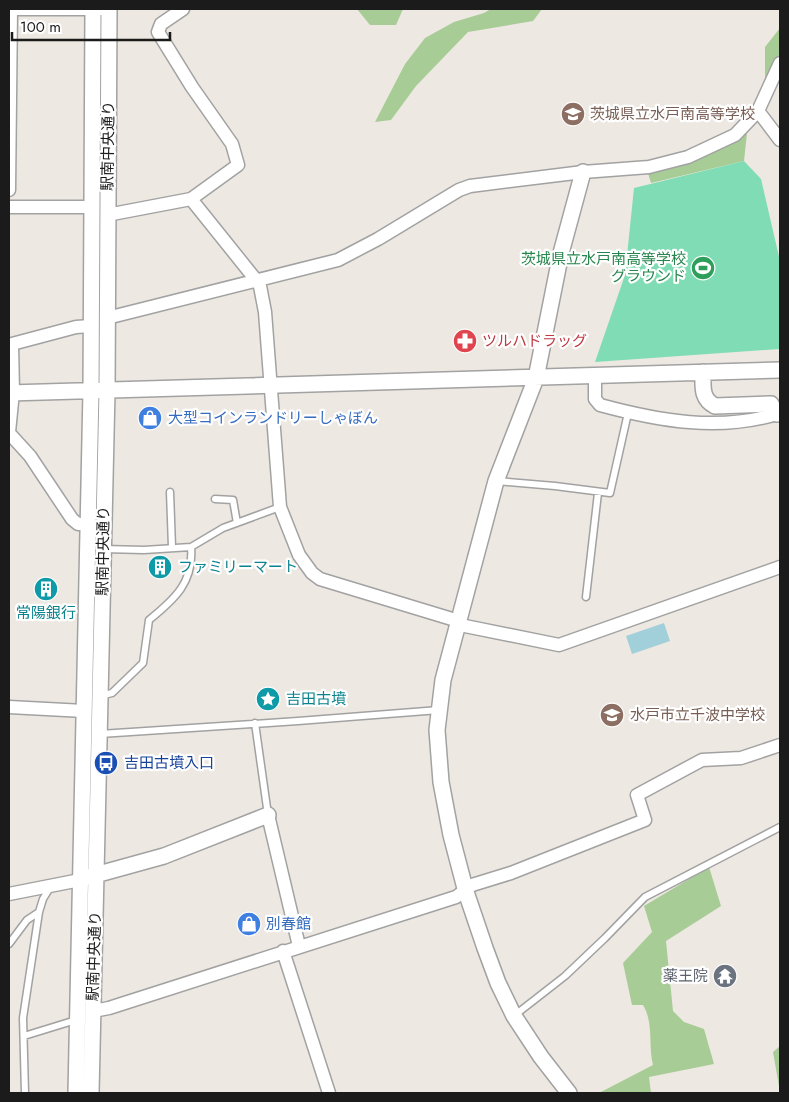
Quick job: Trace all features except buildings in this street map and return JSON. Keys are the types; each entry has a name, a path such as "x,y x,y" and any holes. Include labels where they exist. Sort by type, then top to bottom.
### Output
{"street":[{"path":"9,190 13,9 104,9"},
{"name":"駅南中央通り","path":"76,1093 76,1020 91,392 93,9"},
{"name":"駅南中央通り","path":"91,1093 107,391 109,9"},
{"path":"107,215 191,199 238,165 232,144 192,87 158,32 161,24 183,9"},
{"path":"107,318 338,260 352,254 459,190 470,186 583,172 649,167 688,157 735,135 758,111 780,63"},
{"path":"758,111 780,140"},
{"path":"568,1093 514,1016 498,983 466,892 451,835 442,782 438,750 438,710 443,680 496,481 536,378 561,253 583,172"},
{"path":"191,199 260,286 265,312 280,507 299,555 312,573 320,579 452,619 465,626 559,645 780,568"},
{"path":"9,207 92,207"},
{"path":"88,524 78,524 72,518 30,456 9,432 11,392 10,344 76,327 91,326"},
{"path":"11,392 91,392 780,370"},
{"path":"595,377 595,399 600,404 682,423 735,423 779,414 771,404 715,406 707,402 704,395 702,372"},
{"path":"9,707 84,710"},
{"path":"93,1011 109,1008 456,897 466,892 472,885 511,873 645,820 637,795 702,760 741,758 780,745"},
{"path":"9,894 80,880 164,856 268,814 299,946"},
{"path":"283,951 329,1093"}],"lane":[{"path":"496,481 610,493 628,412"},
{"path":"170,492 172,547"},
{"path":"586,597 598,493"},
{"path":"215,500 233,500 237,523"},
{"path":"103,549 144,550 191,547 223,528 280,507"},
{"path":"100,696 112,693 143,663 149,620 167,605 185,582 192,569 191,547"},
{"path":"100,734 438,710"},
{"path":"255,723 268,814"},
{"path":"514,1016 565,976 645,896 780,827"},
{"path":"25,1093 23,1018 39,912 43,899 52,885"},
{"path":"9,944 27,920 39,912"},
{"path":"24,1036 76,1020"}],"green space":[{"path":"357,9 403,9 396,25 370,25"},
{"path":"491,9 542,9 533,21 468,32 416,86 391,120 375,122 405,64 425,38 454,22"},
{"path":"780,28 780,53 765,78 765,47"},
{"path":"747,133 744,161 651,183 648,173 691,163"},
{"name":"茨城県立水戸南高等学校 グラウンド","path":"744,161 761,179 780,261 780,349 595,362 625,275 634,188"},
{"path":"709,867 721,906 666,941 673,1011 684,1022 704,1029 714,1064 649,1077 651,1093 599,1093 653,1065 650,1027 646,1012 643,1005 632,1005 623,963 652,932 644,906"},
{"path":"780,1046 780,1092 773,1052"}],"water":[{"path":"664,623 670,641 632,654 626,636"}],"place":[{"name":"茨城県立水戸南高等学校","path":"573,114"},
{"name":"茨城県立水戸南高等学校 グラウンド","path":"703,268"},
{"name":"ツルハドラッグ","path":"465,341"},
{"name":"大型コインランドリーしゃぼん","path":"150,418"},
{"name":"ファミリーマート","path":"160,567"},
{"name":"常陽銀行","path":"46,589"},
{"name":"吉田古墳","path":"268,699"},
{"name":"水戸市立千波中学校","path":"612,715"},
{"name":"吉田古墳入口","path":"106,763"},
{"name":"別春館","path":"249,924"},
{"name":"薬王院","path":"725,976"}]}
